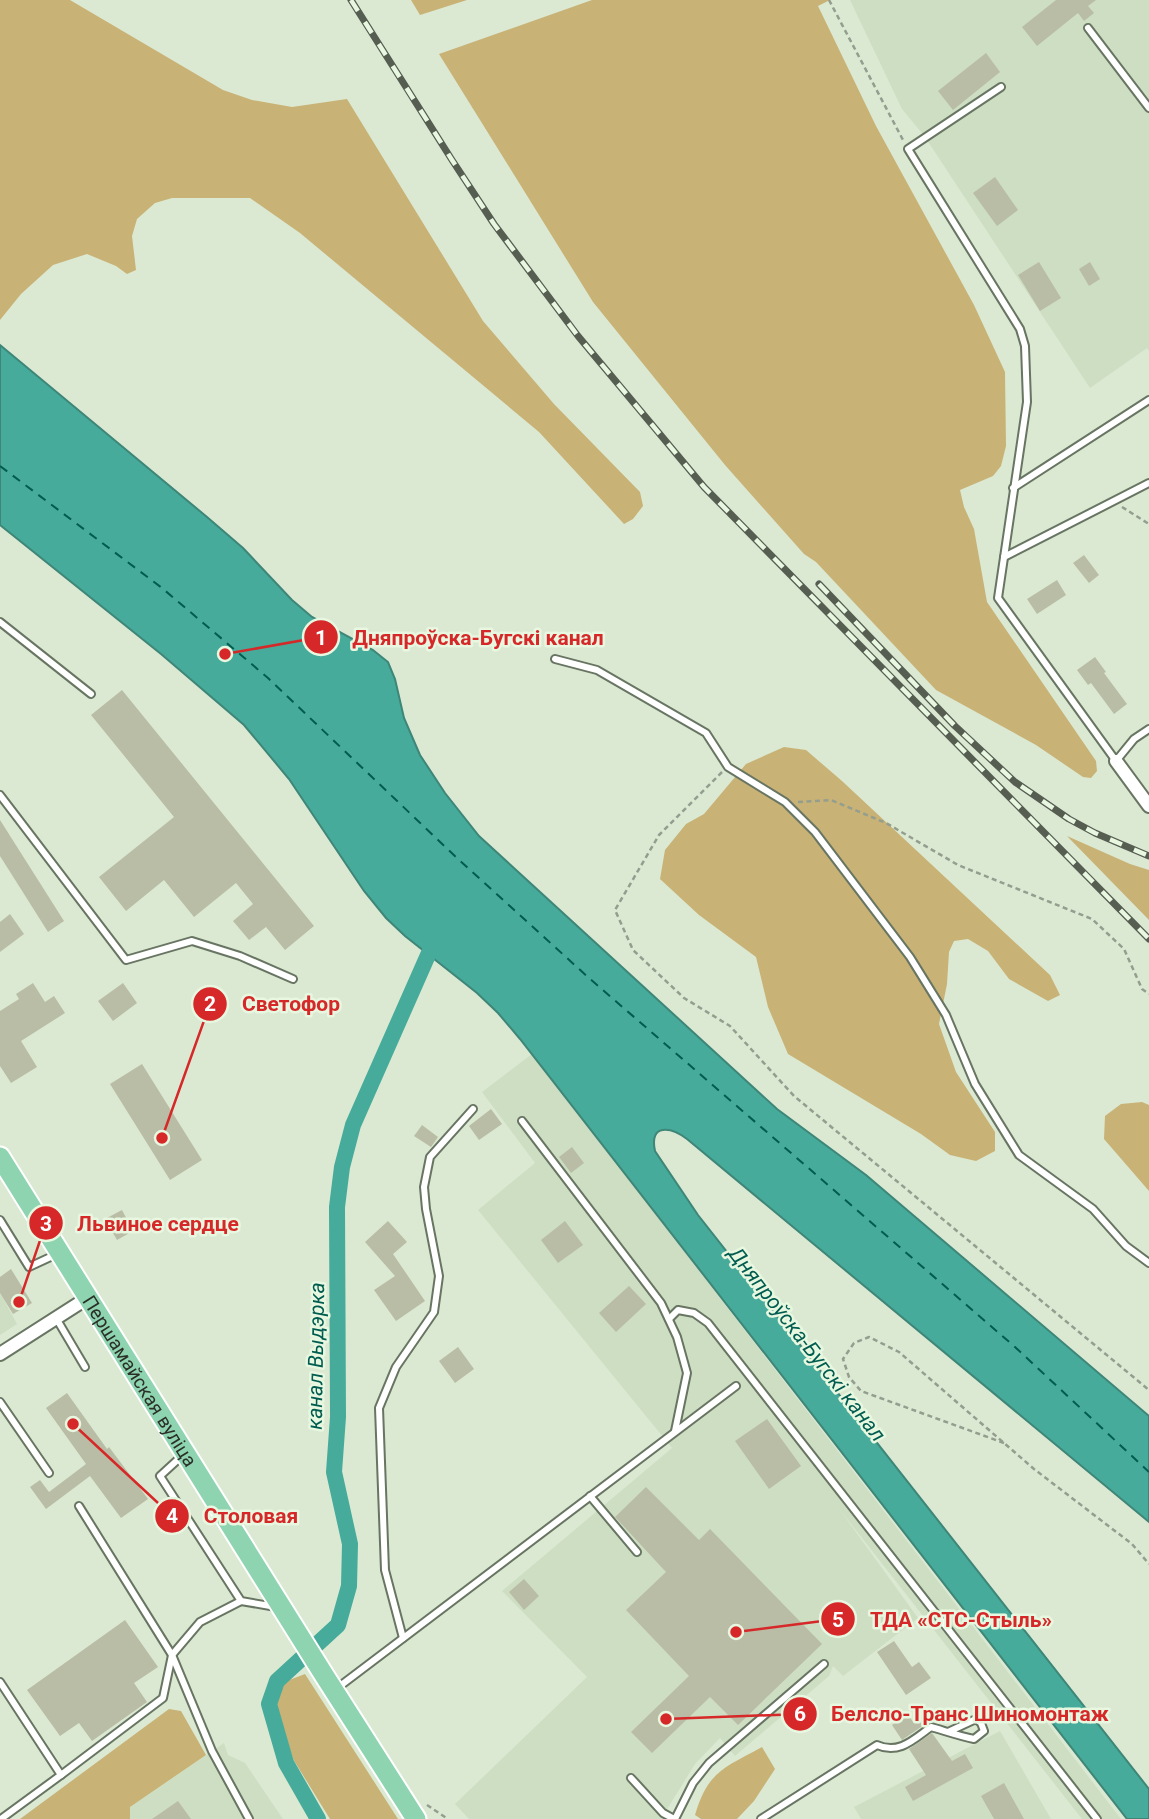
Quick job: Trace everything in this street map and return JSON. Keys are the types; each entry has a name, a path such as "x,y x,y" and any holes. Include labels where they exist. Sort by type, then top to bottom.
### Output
{"main road":[{"name":"Першамайская вуліца","path":"0,1157 416,1819"}],"street":[{"path":"1116,761 1149,806"},
{"path":"0,1354 89,1297"}],"lane":[{"path":"1088,28 1149,108"},
{"path":"1001,87 908,149 1020,329 1025,346 1027,402 998,598 1116,761 1134,739 1149,729"},
{"path":"1013,488 1149,400"},
{"path":"1004,557 1149,483"},
{"path":"0,622 91,694"},
{"path":"555,659 597,670 706,733 728,767 785,802 815,832 910,957 946,1015 975,1084 1019,1155 1093,1209 1126,1246 1149,1263"},
{"path":"0,795 126,960 192,941 240,956 293,979"},
{"path":"403,1639 385,1570 380,1408 396,1367 434,1312 439,1276 424,1187 430,1157 473,1109"},
{"path":"522,1121 661,1303 669,1319 677,1336 687,1373 675,1431"},
{"path":"0,1220 29,1267 60,1252"},
{"path":"669,1319 678,1310 694,1313 708,1323 1097,1819"},
{"path":"56,1318 85,1367"},
{"path":"329,1683 403,1639 736,1386"},
{"path":"0,1402 49,1473"},
{"path":"185,1452 160,1476 241,1601"},
{"path":"590,1496 637,1552"},
{"path":"79,1506 173,1655 212,1751 248,1819"},
{"path":"1,1819 163,1698 173,1655 200,1622 241,1601 282,1608"},
{"path":"631,1778 663,1813 674,1819 693,1783 709,1763 824,1664"},
{"path":"1,1687 61,1774"},
{"path":"761,1819 877,1745 887,1749 903,1747 931,1727 948,1732 974,1739 984,1731 976,1719 948,1732"}],"path":[{"path":"830,0 908,149"},
{"path":"1116,499 1123,509 1149,524"},
{"path":"728,767 659,835 615,910 634,950 684,998 730,1026 794,1096 1149,1390"},
{"path":"785,802 831,800 886,823 958,866 1092,919 1124,949 1142,989 1149,994"},
{"path":"1004,1443 861,1391 849,1377 843,1359 854,1343 869,1337 899,1352 1004,1443 1034,1469 1132,1544 1149,1564"}],"shaded area":[{"path":"0,0 70,0 223,90 252,100 292,107 347,99 483,321 554,404 640,492 643,506 633,519 624,524 539,432 300,233 250,198 172,198 155,203 137,219 132,236 136,270 127,274 116,266 87,254 53,265 21,294 0,320"},
{"path":"411,0 467,0 420,15"},
{"path":"592,0 830,0 818,6 876,126 974,305 1005,372 1006,446 1001,466 993,476 960,490 974,529 987,602 1096,761 1097,771 1091,778 1083,777 1036,745 936,690 816,562 804,554 725,465 593,302 439,54"},
{"path":"850,0 1149,0 1149,351 1147,348 1090,388 925,137 902,109"},
{"path":"784,747 806,750 842,781 1050,975 1060,995 1048,1001 1009,979 988,951 968,939 954,941 949,952 947,984 939,1024 956,1072 995,1132 995,1151 976,1161 950,1155 921,1134 788,1054 768,1007 756,957 699,915 660,879 665,850 686,824 704,814 746,764"},
{"path":"1067,836 1149,870 1149,920"},
{"path":"532,1054 1121,1819 1082,1819 840,1510 918,1618 843,1676 833,1666 829,1676 735,1756 720,1738 695,1764 661,1819 469,1819 455,1804 587,1677 502,1591 672,1448 478,1210 535,1163 482,1092"},
{"path":"1142,1102 1149,1105 1149,1191 1104,1139 1105,1116 1121,1104"},
{"path":"0,1293 17,1324 0,1335"},
{"path":"305,1674 398,1819 330,1819 293,1759 276,1704 284,1682"},
{"path":"169,1709 181,1711 206,1755 130,1807 130,1819 20,1819"},
{"path":"1000,1731 1051,1819 861,1819 854,1807"},
{"path":"224,1743 228,1755 245,1763 283,1819 130,1819 130,1807"},
{"path":"762,1747 775,1769 754,1801 737,1819 701,1819 695,1815 706,1789 719,1772"}],"water":[{"path":"0,345 243,548 292,600 312,617 373,650 388,662 404,718 420,755 445,793 479,836 777,1109 866,1175 1149,1416 1149,1522 687,1139 668,1130 658,1132 655,1136 655,1151 698,1215 1149,1789 1149,1819 1127,1819 520,1039 477,993 386,918 364,891 289,779 244,725 161,654 0,525"}],"building":[{"path":"1056,0 1096,0 1088,6 1094,13 1084,21 1078,13 1037,46 1022,27"},
{"path":"986,53 1000,72 953,110 938,91"},
{"path":"995,177 1018,210 997,226 973,193"},
{"path":"1039,262 1061,298 1040,311 1018,275"},
{"path":"1090,262 1100,279 1089,286 1079,269"},
{"path":"1084,555 1099,575 1089,583 1073,563"},
{"path":"1057,580 1066,595 1037,614 1027,599"},
{"path":"1095,657 1127,704 1114,714 1091,683 1088,685 1077,670"},
{"path":"122,690 314,926 285,950 266,927 249,940 233,921 253,904 236,883 194,917 164,880 126,911 99,877 174,817 91,715"},
{"path":"0,820 64,921 48,932 0,856"},
{"path":"10,914 24,934 0,952 0,922"},
{"path":"33,983 45,1002 54,996 65,1013 21,1041 37,1067 11,1083 0,1066 0,1011 19,999 16,994"},
{"path":"123,983 137,1003 113,1021 98,1001"},
{"path":"142,1064 202,1160 170,1180 110,1084"},
{"path":"491,1109 502,1124 479,1140 469,1126"},
{"path":"422,1125 438,1137 431,1147 414,1136"},
{"path":"572,1147 584,1163 571,1173 559,1157"},
{"path":"122,1210 133,1231 117,1240 105,1219"},
{"path":"388,1221 407,1242 393,1254 425,1301 396,1321 374,1290 395,1276 365,1242"},
{"path":"565,1221 583,1245 558,1263 541,1240"},
{"path":"11,1269 32,1303 13,1314 0,1293 0,1277"},
{"path":"629,1286 646,1304 616,1332 599,1313"},
{"path":"458,1347 474,1369 455,1383 439,1361"},
{"path":"67,1393 107,1449 109,1447 148,1499 121,1518 90,1476 46,1509 30,1487 40,1480 49,1492 86,1464 46,1408"},
{"path":"767,1419 801,1466 769,1489 735,1441"},
{"path":"646,1487 699,1540 710,1529 822,1644 738,1725 710,1697 652,1753 631,1732 689,1676 626,1610 666,1572 615,1517"},
{"path":"524,1579 539,1596 524,1610 509,1592"},
{"path":"125,1620 158,1667 134,1683 147,1702 92,1741 79,1723 60,1736 27,1690"},
{"path":"894,1641 912,1667 919,1662 931,1678 906,1695 877,1652"},
{"path":"908,1714 913,1722 922,1716 927,1723 902,1740 892,1725"},
{"path":"932,1733 952,1761 965,1754 973,1768 913,1801 905,1787 926,1775 909,1749"},
{"path":"1004,1783 1024,1819 994,1819 981,1796"},
{"path":"178,1801 191,1819 152,1819"}],"waterway":[{"name":"канал Выдэрка","path":"318,1819 286,1763 269,1704 277,1681 338,1625 349,1586 350,1544 334,1472 338,1417 337,1207 342,1167 353,1125 436,937"}],"ferry route":[{"path":"0,466 162,588 268,678 458,859 589,978 1015,1347 1149,1472"}],"railway":[{"path":"351,0 494,224 578,336 704,487 1149,939"},
{"path":"819,584 955,726 1015,782 1069,819 1149,856"}],"place":[{"name":"Дняпроўска-Бугскі канал","path":"225,654"},
{"name":"Светофор","path":"162,1138"},
{"name":"Львиное сердце","path":"19,1302"},
{"name":"Столовая","path":"73,1424"},
{"name":"ТДА «СТС-Стыль»","path":"736,1632"},
{"name":"Белсло-Транс Шиномонтаж","path":"666,1719"}]}
